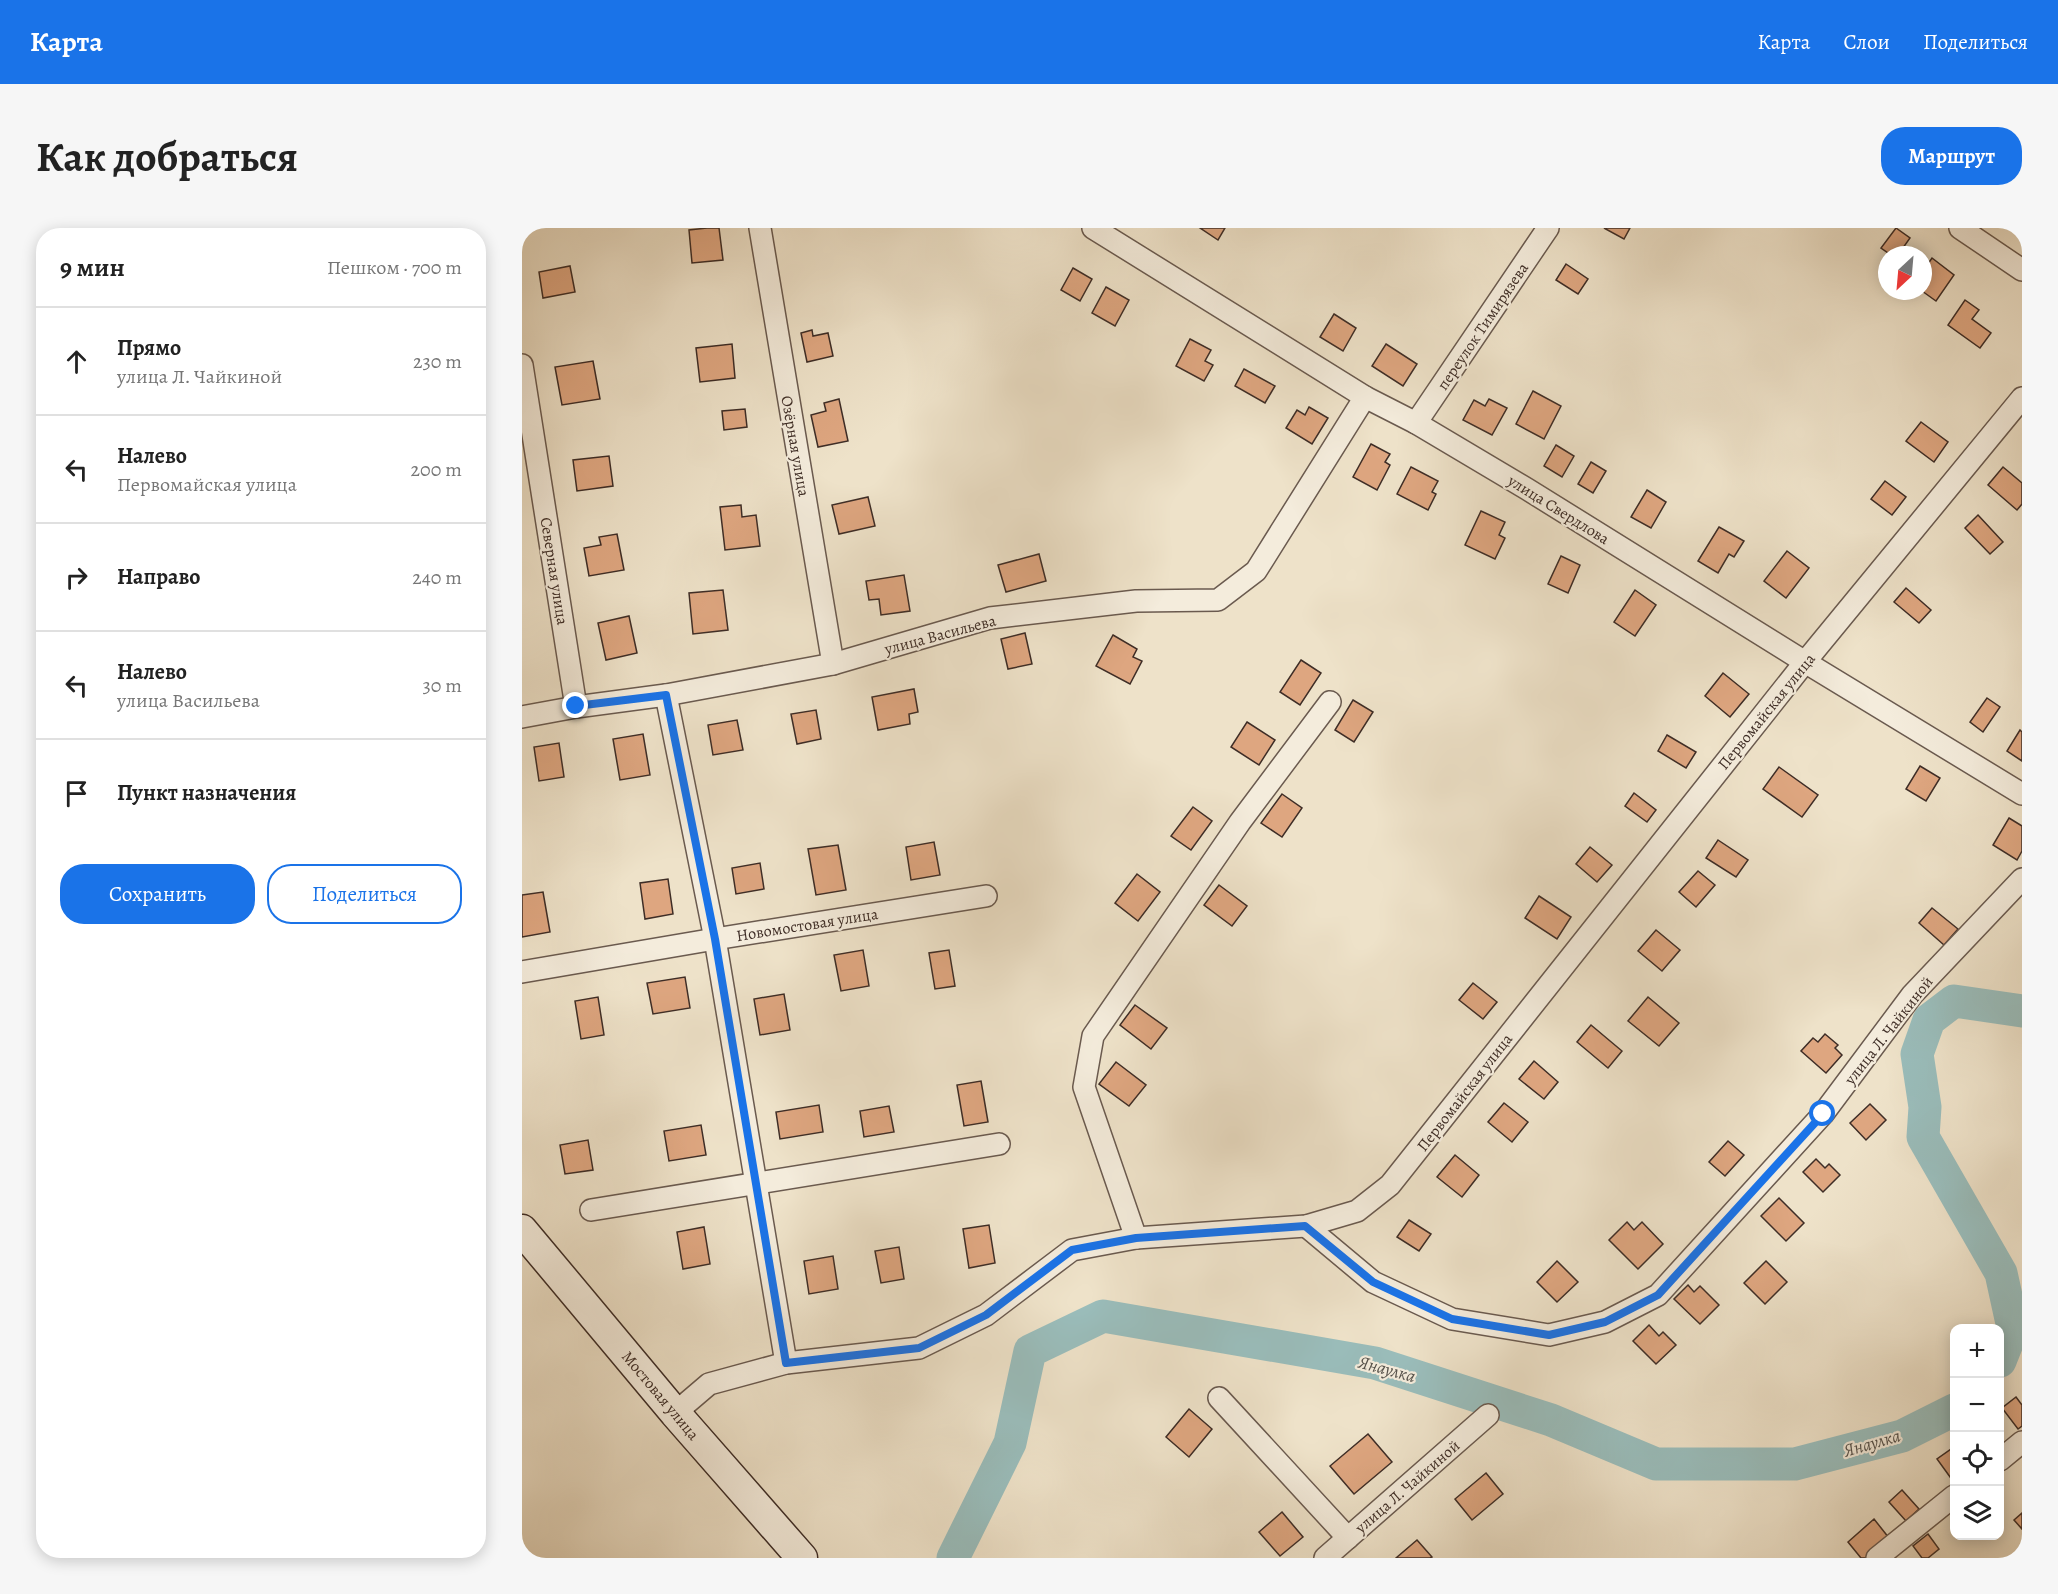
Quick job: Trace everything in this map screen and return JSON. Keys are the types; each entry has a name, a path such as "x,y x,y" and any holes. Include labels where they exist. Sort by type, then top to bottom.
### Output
{"main road":[{"name":"Мостовая улица","path":"522,1230 675,1413 802,1558"}],"street":[{"name":"Озёрная улица","path":"760,228 833,664"},
{"name":"улица Свердлова","path":"1093,228 1365,397 1416,423 1527,489 2022,794"},
{"name":"переулок Тимирязева","path":"1416,423 1548,228"},
{"path":"1960,228 2022,270"},
{"name":"Северная улица","path":"522,365 576,706"},
{"name":"улица Васильева","path":"522,717 576,706 666,695 833,664 990,618 1136,601 1218,600 1256,571 1365,397"},
{"name":"Первомайская улица","path":"675,1413 709,1384 786,1363 919,1348 986,1315 1072,1250 1136,1238 1305,1226 1356,1211 1390,1185 1805,662 2022,398"},
{"path":"666,695 715,939 786,1363"},
{"path":"1136,1238 1083,1087 1093,1036 1240,822 1330,702"},
{"name":"улица Л. Чайкиной","path":"1305,1226 1373,1282 1452,1319 1549,1335 1605,1322 1658,1295 1823,1114 1912,995 2022,879"},
{"name":"Новомостовая улица","path":"522,972 986,896"},
{"path":"591,1210 999,1144"},
{"path":"1219,1398 1348,1538"},
{"name":"улица Л. Чайкиной","path":"1325,1558 1488,1415"},
{"path":"1877,1558 1950,1499"}],"building":[{"path":"719,228 723,260 692,263 689,230"},
{"path":"1200,228 1225,228 1218,240"},
{"path":"1604,228 1630,228 1624,239"},
{"path":"1896,228 1910,238 1904,246 1882,246"},
{"path":"1932,258 1954,275 1936,301 1932,298"},
{"path":"1566,264 1588,279 1578,294 1556,280"},
{"path":"570,266 575,292 543,298 539,272"},
{"path":"1073,268 1092,279 1080,301 1061,290"},
{"path":"1106,287 1129,300 1115,326 1092,313"},
{"path":"1965,300 1979,310 1972,319 1991,333 1980,348 1948,325"},
{"path":"1334,314 1356,328 1343,351 1320,337"},
{"path":"812,330 813,336 828,333 833,356 807,362 801,333"},
{"path":"1190,339 1211,350 1205,361 1213,365 1204,381 1176,366"},
{"path":"732,344 735,378 700,382 696,348"},
{"path":"1386,344 1417,364 1403,386 1372,366"},
{"path":"593,361 600,399 562,405 555,367"},
{"path":"1244,369 1275,386 1265,403 1235,386"},
{"path":"1533,391 1561,406 1544,439 1516,424"},
{"path":"839,399 848,441 818,447 811,415 826,411 824,403"},
{"path":"1489,399 1507,408 1492,435 1463,420 1474,400 1485,406"},
{"path":"1309,407 1328,418 1312,444 1286,428 1297,410 1305,415"},
{"path":"745,409 747,427 724,430 722,411"},
{"path":"1921,422 1948,442 1934,462 1906,441"},
{"path":"1371,444 1390,454 1385,462 1390,465 1377,490 1353,477"},
{"path":"1556,445 1574,456 1562,477 1544,466"},
{"path":"609,456 613,486 577,491 573,460"},
{"path":"1591,462 1606,471 1593,493 1578,484"},
{"path":"1411,467 1438,481 1432,492 1436,494 1428,510 1397,494"},
{"path":"2003,467 2022,483 2022,504 2017,510 1988,485"},
{"path":"1885,481 1906,497 1892,515 1871,499"},
{"path":"1647,490 1666,502 1651,528 1631,517"},
{"path":"868,497 875,526 839,534 832,505"},
{"path":"741,505 742,517 756,515 760,546 725,550 720,507"},
{"path":"1481,511 1505,522 1499,535 1505,538 1495,559 1465,545"},
{"path":"1978,515 2003,542 1990,554 1965,528"},
{"path":"1719,527 1744,541 1734,557 1729,554 1718,573 1698,561"},
{"path":"617,534 624,570 589,576 584,548 601,545 599,537"},
{"path":"1787,551 1809,568 1786,598 1764,581"},
{"path":"1039,554 1046,581 1006,592 998,565"},
{"path":"1561,556 1580,565 1568,593 1548,584"},
{"path":"904,575 910,611 881,615 879,599 869,600 866,581"},
{"path":"1906,588 1931,610 1919,623 1894,602"},
{"path":"723,590 728,630 693,634 689,593"},
{"path":"1635,590 1656,605 1635,636 1614,622"},
{"path":"629,616 637,653 606,660 598,623"},
{"path":"1025,633 1032,664 1008,669 1001,639"},
{"path":"1113,635 1137,649 1133,657 1142,661 1130,684 1096,666"},
{"path":"1301,660 1321,673 1300,705 1280,692"},
{"path":"1723,673 1749,694 1730,717 1705,696"},
{"path":"914,689 918,712 909,714 910,724 878,730 872,697"},
{"path":"1987,698 2000,707 1983,732 1970,722"},
{"path":"1353,700 1373,712 1354,742 1335,730"},
{"path":"816,710 821,739 797,744 791,714"},
{"path":"737,720 743,750 713,755 708,725"},
{"path":"1247,722 1275,740 1259,765 1231,747"},
{"path":"2020,730 2022,732 2022,761 2007,751"},
{"path":"643,734 650,775 620,780 613,739"},
{"path":"1667,735 1696,752 1686,768 1658,751"},
{"path":"559,743 564,777 539,781 534,747"},
{"path":"1920,766 1940,778 1926,801 1906,789"},
{"path":"1779,767 1818,795 1802,817 1763,789"},
{"path":"1634,793 1656,810 1647,822 1625,806"},
{"path":"1282,794 1302,808 1282,837 1261,823"},
{"path":"1193,807 1212,821 1191,850 1171,836"},
{"path":"2009,818 2022,826 2022,851 2017,860 1993,845"},
{"path":"1718,840 1748,860 1736,877 1706,858"},
{"path":"934,842 940,875 911,880 906,847"},
{"path":"838,845 846,890 816,895 808,849"},
{"path":"1590,847 1612,865 1597,882 1576,864"},
{"path":"760,863 764,889 736,894 732,868"},
{"path":"1698,871 1715,885 1696,907 1679,892"},
{"path":"1137,874 1160,892 1138,921 1115,903"},
{"path":"668,879 673,914 645,919 640,883"},
{"path":"1219,885 1247,906 1232,926 1204,905"},
{"path":"543,892 550,932 522,937 522,895"},
{"path":"1539,896 1571,917 1557,939 1525,918"},
{"path":"1932,908 1958,929 1944,945 1919,923"},
{"path":"1656,930 1680,950 1662,971 1638,951"},
{"path":"863,950 869,986 841,991 834,955"},
{"path":"949,950 955,986 935,989 929,953"},
{"path":"685,977 690,1008 653,1014 647,983"},
{"path":"1473,983 1497,1002 1483,1019 1459,1000"},
{"path":"784,994 790,1030 760,1035 754,999"},
{"path":"598,997 604,1035 581,1039 575,1001"},
{"path":"1648,997 1679,1023 1659,1046 1628,1021"},
{"path":"1135,1005 1167,1028 1151,1049 1120,1025"},
{"path":"1591,1025 1622,1051 1608,1068 1577,1042"},
{"path":"1825,1034 1838,1045 1835,1048 1842,1055 1826,1073 1801,1051 1813,1038 1818,1042"},
{"path":"1534,1061 1558,1082 1544,1099 1519,1079"},
{"path":"1116,1062 1146,1085 1129,1106 1099,1084"},
{"path":"981,1081 988,1122 964,1126 957,1085"},
{"path":"1504,1103 1528,1122 1512,1142 1488,1122"},
{"path":"1870,1104 1886,1120 1866,1140 1850,1123"},
{"path":"819,1105 823,1132 780,1139 776,1112"},
{"path":"889,1106 894,1132 864,1137 860,1111"},
{"path":"701,1125 706,1155 669,1161 664,1131"},
{"path":"588,1140 593,1170 565,1174 560,1145"},
{"path":"1728,1141 1744,1155 1725,1176 1709,1162"},
{"path":"1455,1155 1479,1175 1462,1197 1437,1177"},
{"path":"1816,1159 1825,1168 1829,1164 1840,1175 1823,1192 1803,1172"},
{"path":"1779,1198 1804,1223 1786,1241 1761,1216"},
{"path":"1409,1220 1431,1234 1419,1251 1397,1237"},
{"path":"1627,1222 1634,1230 1642,1222 1663,1244 1638,1269 1609,1240"},
{"path":"989,1225 995,1263 969,1268 963,1229"},
{"path":"704,1227 710,1264 683,1269 677,1232"},
{"path":"899,1247 904,1279 881,1283 875,1251"},
{"path":"833,1256 838,1289 809,1294 804,1261"},
{"path":"1557,1261 1578,1282 1557,1302 1537,1282"},
{"path":"1766,1261 1787,1282 1765,1304 1744,1283"},
{"path":"1688,1285 1694,1292 1700,1286 1719,1305 1700,1324 1674,1299"},
{"path":"1649,1325 1659,1336 1663,1332 1676,1345 1656,1364 1633,1341"},
{"path":"2016,1397 2022,1405 2022,1426 2018,1429 2004,1411 2004,1406"},
{"path":"1189,1409 1212,1429 1189,1457 1166,1437"},
{"path":"1368,1434 1392,1462 1354,1494 1330,1466"},
{"path":"1950,1450 1950,1477 1937,1459"},
{"path":"1486,1473 1503,1494 1472,1520 1455,1499"},
{"path":"1902,1490 1919,1509 1906,1521 1889,1502"},
{"path":"1282,1512 1303,1537 1280,1556 1259,1532"},
{"path":"2022,1513 2022,1529 2014,1520"},
{"path":"1874,1519 1889,1538 1866,1558 1861,1558 1848,1542"},
{"path":"1928,1534 1939,1549 1928,1558 1922,1558 1913,1546"},
{"path":"1417,1540 1432,1557 1396,1558"}],"waterway":[{"name":"Янаулка","path":"2004,1351 2013,1328 2001,1273 1923,1137 1925,1107 1917,1054 1929,1020 1954,1001 2022,1011"},
{"name":"Янаулка","path":"953,1558 1010,1443 1030,1351 1103,1316 1375,1363 1551,1420 1656,1464 1795,1464 1902,1436 1950,1412"}],"route":[{"path":"576,706 666,695 715,939 786,1363 919,1348 986,1315 1072,1250 1136,1238 1305,1226 1373,1282 1452,1319 1549,1335 1605,1322 1658,1295 1823,1114"}]}
